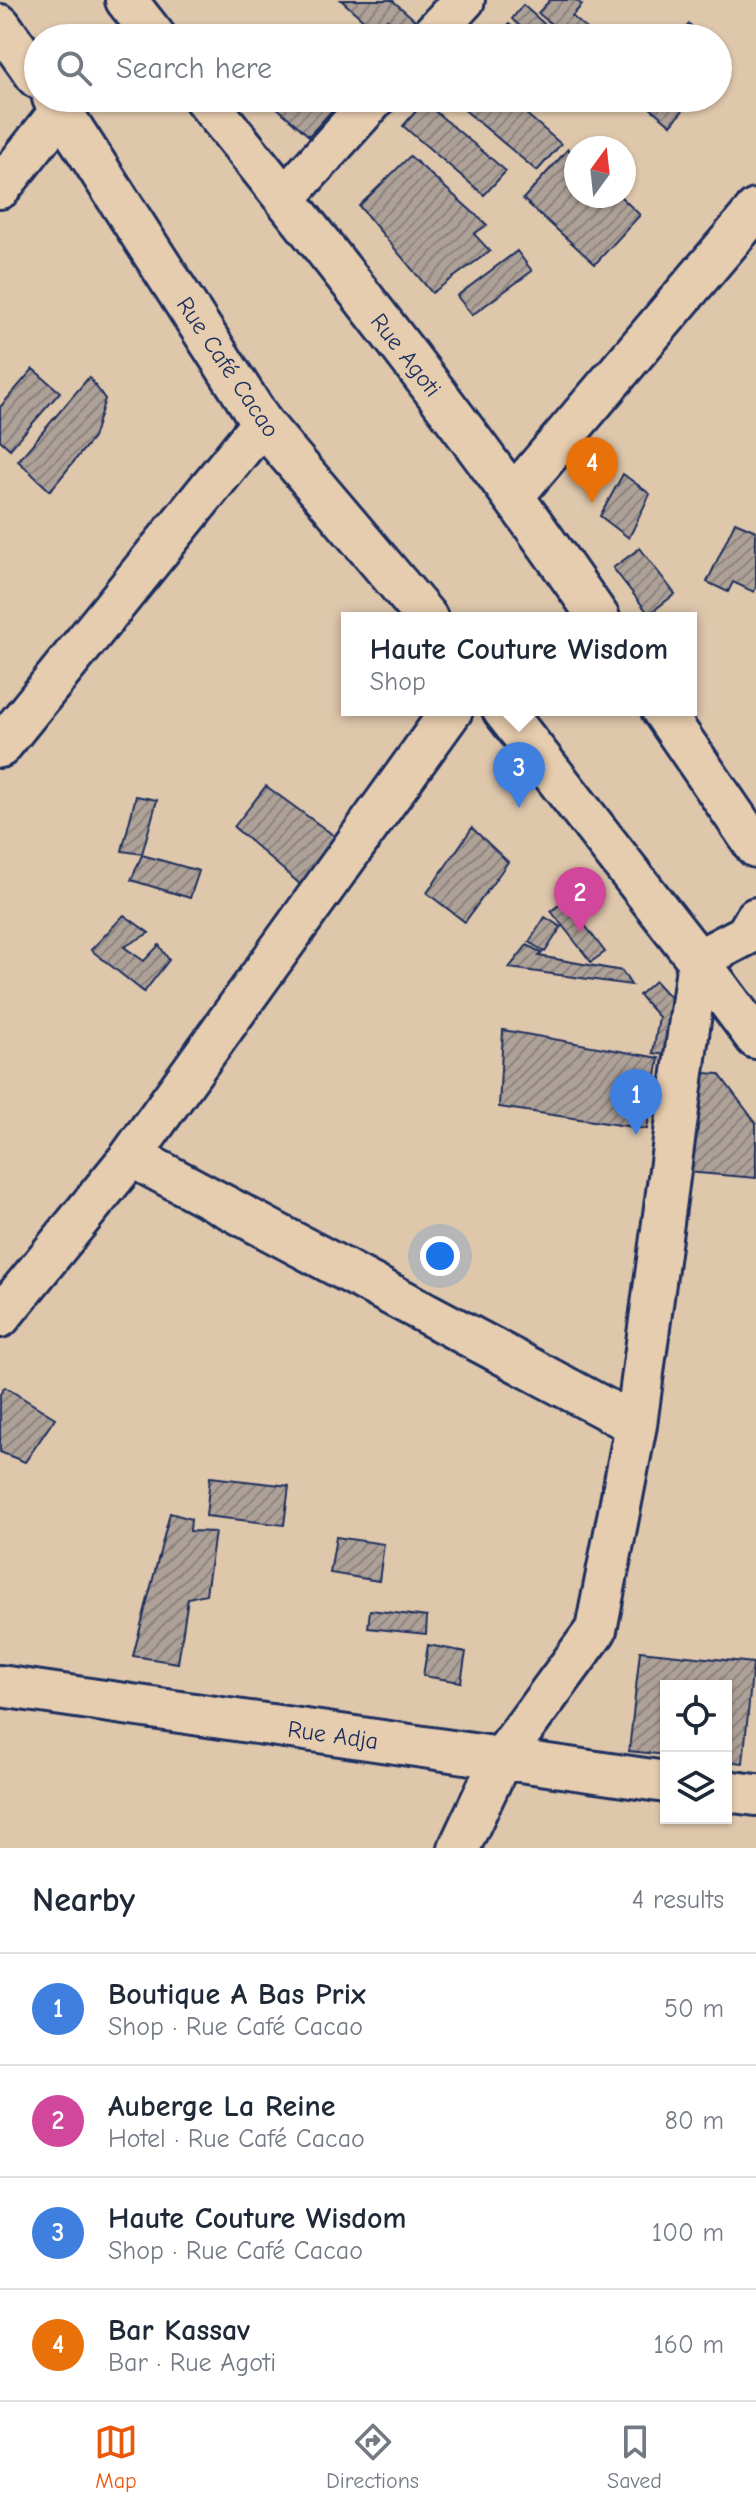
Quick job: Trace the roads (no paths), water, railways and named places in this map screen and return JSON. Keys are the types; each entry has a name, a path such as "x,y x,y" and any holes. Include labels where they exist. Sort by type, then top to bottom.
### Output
{"street":[{"path":"442,24 464,0"},
{"name":"Rue Café Cacao","path":"0,25 24,55"},
{"path":"0,188 46,112"},
{"name":"Rue Café Cacao","path":"66,112 262,423 422,612"},
{"name":"Rue Agoti","path":"215,112 514,495 595,612"},
{"path":"285,198 362,112"},
{"path":"514,495 756,210"},
{"path":"0,747 262,423"},
{"path":"0,1317 131,1156 448,716"},
{"path":"508,716 756,1038"},
{"path":"666,716 756,847"},
{"path":"698,960 746,935 756,918"},
{"path":"459,1848 501,1759 596,1630 636,1425 698,960"},
{"path":"131,1156 636,1425"},
{"name":"Rue Adja","path":"0,1686 660,1781"},
{"path":"732,1792 756,1795"}],"place":[{"name":"Bar Kassav","path":"592,503"},
{"name":"Haute Couture Wisdom","path":"519,808"},
{"name":"Auberge La Reine","path":"580,933"},
{"name":"Boutique A Bas Prix","path":"636,1135"}]}
